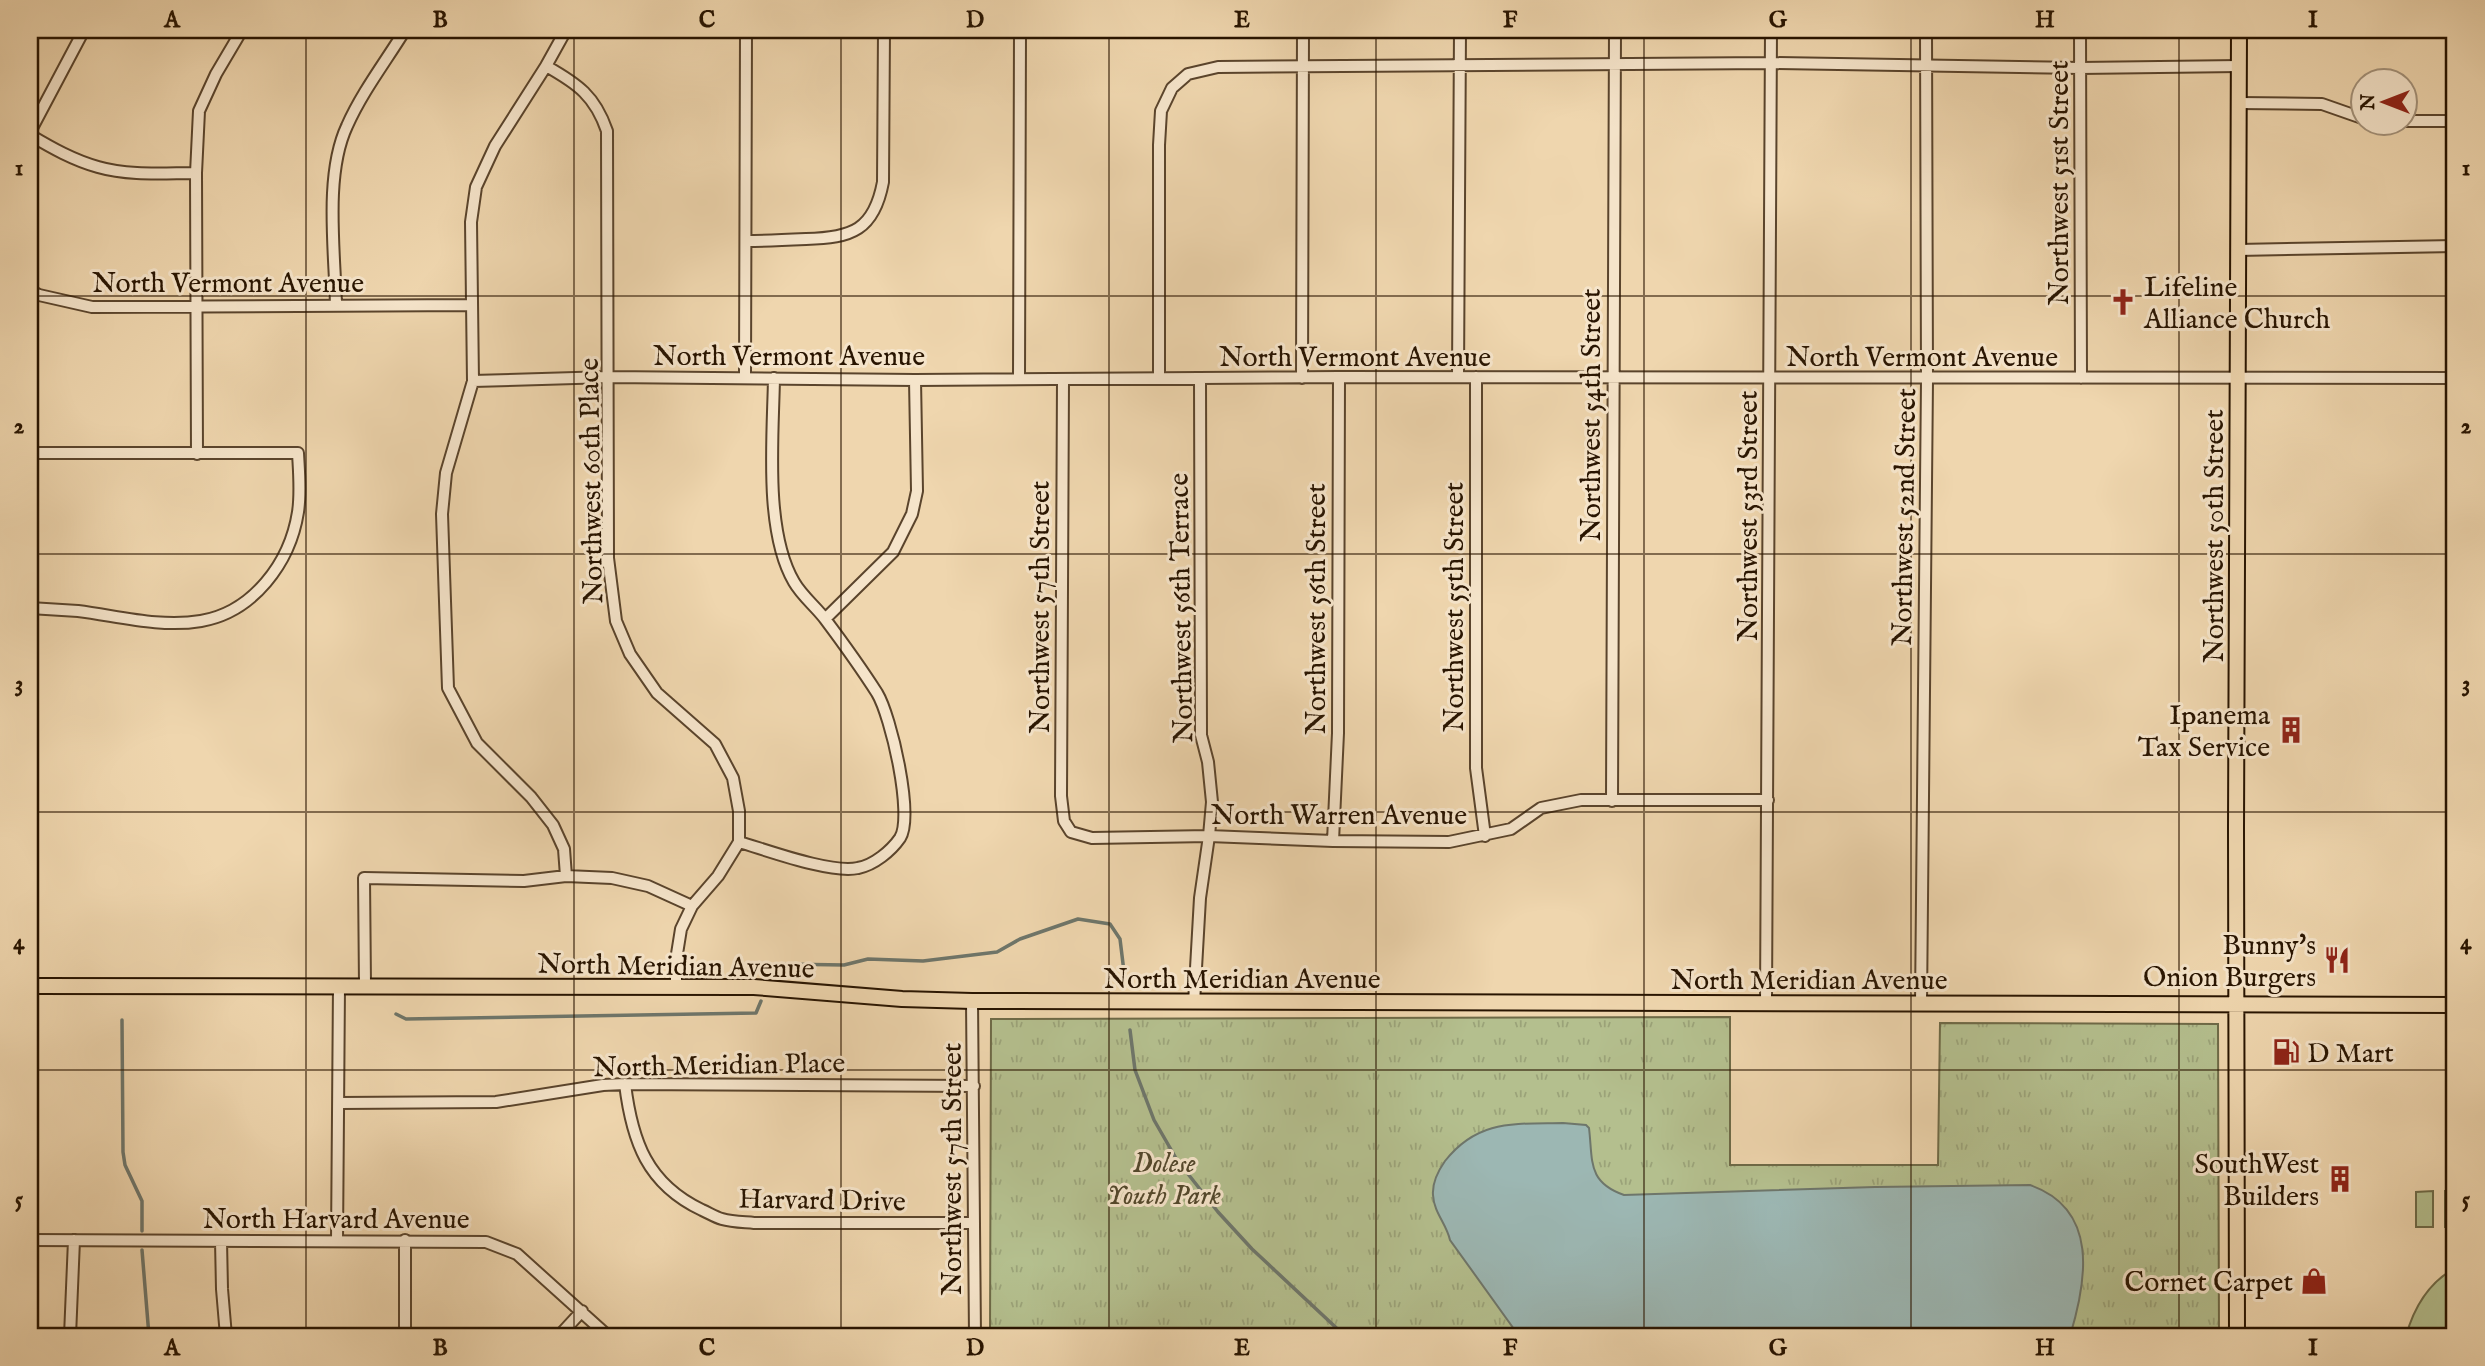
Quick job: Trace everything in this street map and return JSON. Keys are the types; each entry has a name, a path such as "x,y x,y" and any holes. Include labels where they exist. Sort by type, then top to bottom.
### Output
{"main road":[{"name":"Northwest 50th Street","path":"2237,1336 2239,30"},
{"name":"North Meridian Avenue","path":"30,986 754,987 902,999 1194,1003 2455,1004"}],"street":[{"path":"85,30 30,133 64,155 101,168 142,173 196,173"},
{"path":"197,454 196,173 199,111 216,74 242,30"},
{"path":"336,306 333,184 336,162 346,127 405,30"},
{"path":"566,30 495,146 476,187 471,222 473,381 446,472 442,514 448,688 477,743 531,797 553,825 564,849 566,876"},
{"path":"745,377 746,30"},
{"path":"746,241 834,239 854,232 868,220 879,202 883,182 884,30"},
{"path":"1019,378 1020,30"},
{"path":"1302,378 1303,30"},
{"path":"1458,377 1460,30"},
{"name":"Northwest 54th Street","path":"1612,801 1615,30"},
{"name":"Northwest 53rd Street","path":"1766,1002 1771,30"},
{"name":"Northwest 52nd Street","path":"1920,1004 1927,380 1926,30"},
{"name":"Northwest 51st Street","path":"2080,30 2081,378"},
{"path":"1159,377 1161,111 1172,88 1188,74 1218,67 1303,66 1771,63 2080,68 2239,66"},
{"name":"Northwest 60th Place","path":"546,66 575,82 588,95 601,114 607,131 608,558 616,621 630,654 657,693 715,744 733,778 739,811 739,842"},
{"path":"2239,103 2322,104 2348,113"},
{"path":"2418,121 2455,121"},
{"path":"2238,250 2455,246"},
{"name":"North Vermont Avenue","path":"30,290 40,295 92,307 471,305"},
{"name":"North Vermont Avenue","path":"473,381 609,377 915,380 1159,377 1200,380 1339,377 2237,379"},
{"name":"Northwest 56th Street","path":"1333,841 1338,733 1339,377"},
{"name":"Northwest 55th Street","path":"1476,377 1476,768 1485,836"},
{"path":"676,986 676,960 681,929 691,906 718,876 739,842 826,866 857,869 880,859 901,836 904,806 899,765 891,727 879,696 825,619 794,582 784,554 773,504 774,378"},
{"path":"2237,379 2455,379"},
{"path":"825,619 893,552 912,514 917,491 915,380"},
{"name":"Northwest 57th Street","path":"1063,380 1061,796 1064,821 1071,832"},
{"name":"Northwest 56th Terrace","path":"1194,1003 1200,898 1212,802 1208,762 1201,734 1200,380"},
{"path":"30,453 298,453 298,511 291,543 277,568 239,608 201,621 150,622 78,611 30,608"},
{"name":"North Warren Avenue","path":"1071,832 1091,838 1209,836 1448,842 1511,829 1541,808 1581,800 1768,800"},
{"path":"365,985 365,878 524,881 566,876 612,878 648,886 691,906"},
{"path":"337,1241 339,986"},
{"name":"Northwest 57th Street","path":"972,1001 975,1336"},
{"name":"North Meridian Place","path":"339,1103 496,1102 625,1084 974,1086"},
{"name":"Harvard Drive","path":"625,1084 629,1120 643,1159 664,1185 684,1202 722,1219 754,1223 974,1223"},
{"name":"North Harvard Avenue","path":"30,1240 474,1241 497,1245 517,1254 608,1336"},
{"path":"70,1336 74,1240"},
{"path":"405,1240 405,1336"},
{"path":"221,1241 226,1336"},
{"path":"559,1336 582,1311"}],"green space":[{"name":"Dolese Youth Park","path":"1730,1017 1730,1165 1938,1165 1940,1023 2218,1024 2219,1336 990,1336 991,1019"},
{"path":"2433,1191 2433,1227 2416,1227 2416,1192"},
{"path":"2445,1191 2455,1191 2455,1227 2445,1227"},
{"path":"2455,1268 2455,1336 2406,1336 2423,1297 2437,1281"}],"water":[{"path":"1513,1124 1586,1125 1589,1128 1592,1160 1598,1177 1603,1184 1624,1195 2030,1185 2052,1196 2068,1211 2077,1229 2082,1248 2083,1270 2081,1292 2070,1336 1519,1336 1450,1240 1436,1207 1433,1186 1445,1161 1471,1137"}],"waterway":[{"path":"763,976 764,970 781,964 844,965 868,959 923,961 997,952 1020,939 1078,919 1110,924 1120,939 1125,980"},
{"path":"396,1014 406,1019 756,1013 761,1001"},
{"path":"122,1020 123,1152 125,1165 142,1201 142,1231"},
{"path":"1130,1030 1135,1070 1154,1120 1177,1160 1218,1212 1252,1249 1345,1336"},
{"path":"142,1250 149,1336"}],"place":[{"name":"Lifeline Alliance Church","path":"2123,302"},
{"name":"Ipanema Tax Service","path":"2291,730"},
{"name":"Bunny's Onion Burgers","path":"2337,960"},
{"name":"D Mart","path":"2286,1052"},
{"name":"SouthWest Builders","path":"2340,1179"},
{"name":"Cornet Carpet","path":"2314,1281"}]}
